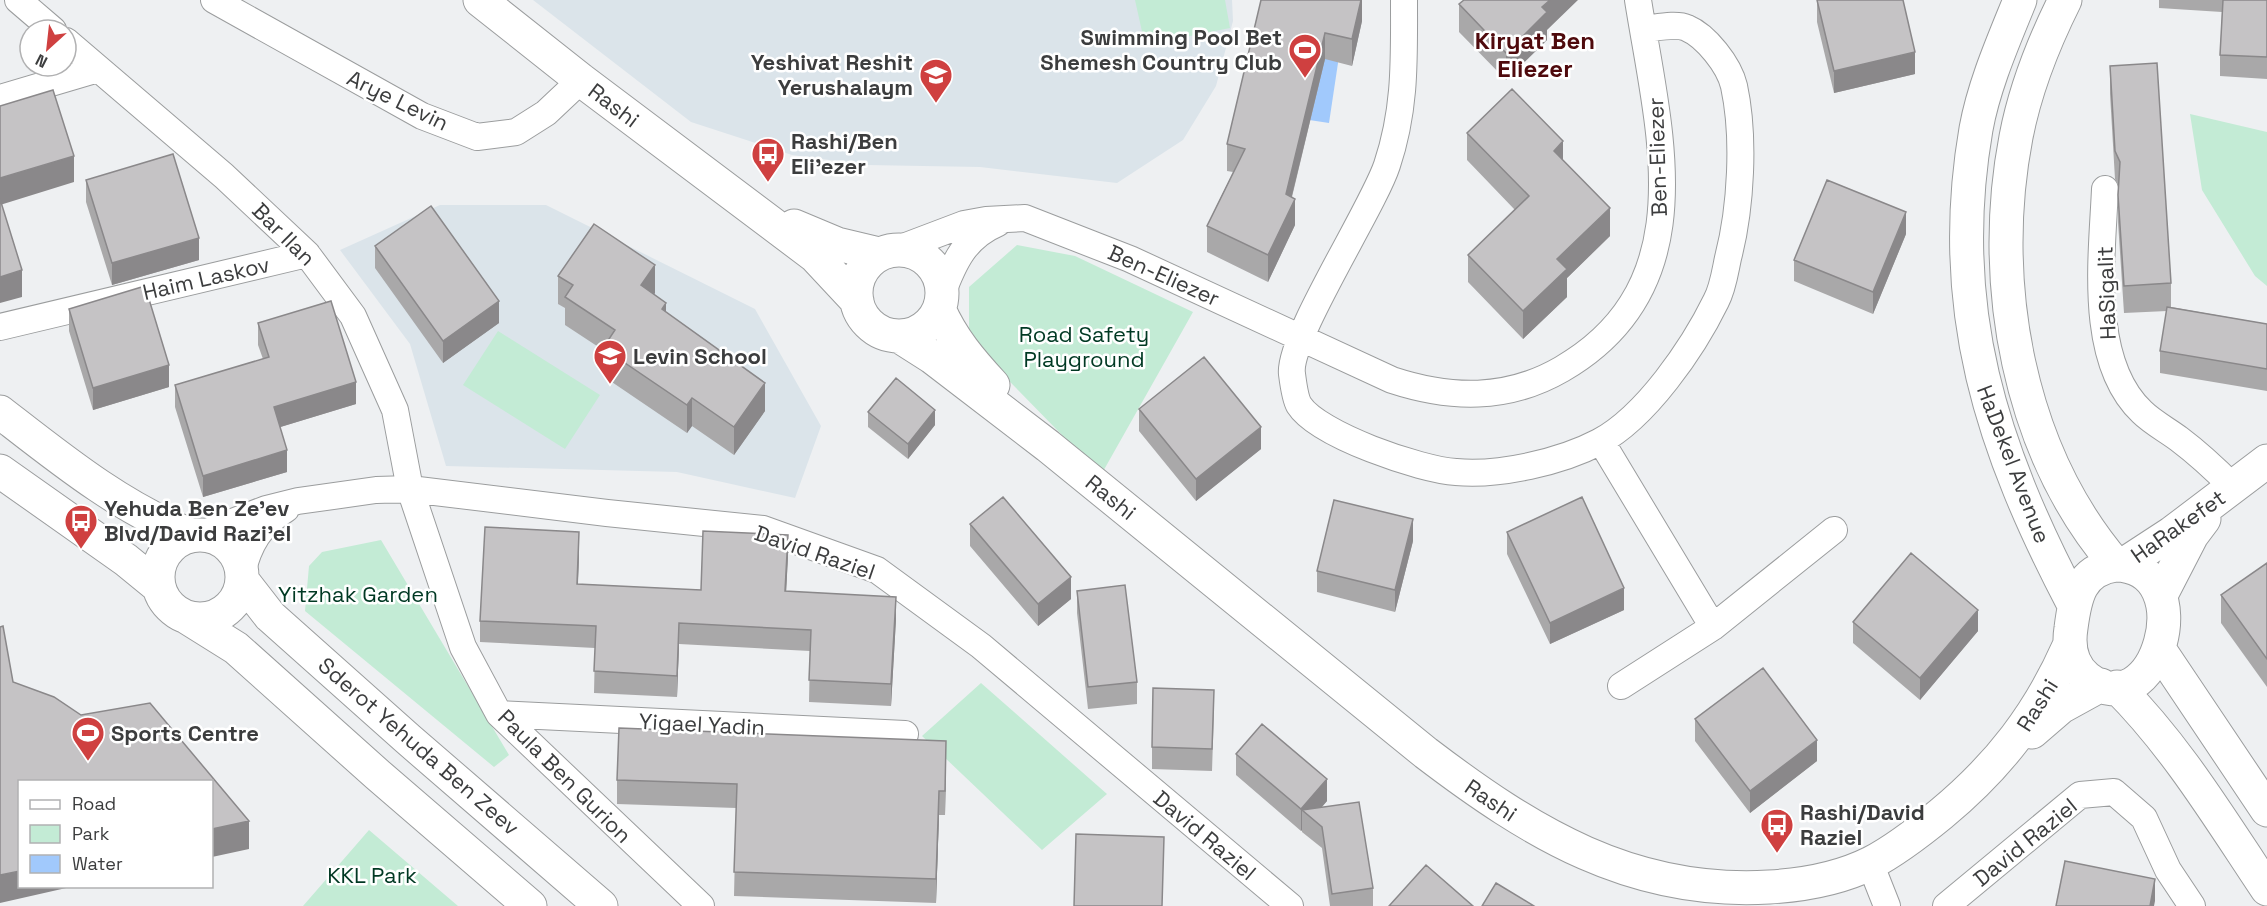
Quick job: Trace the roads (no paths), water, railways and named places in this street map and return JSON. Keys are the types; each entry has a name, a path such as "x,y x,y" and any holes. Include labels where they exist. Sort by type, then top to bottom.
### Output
{"main road":[{"name":"Rashi","path":"480,0 581,80 752,206 815,256 856,301"},
{"name":"HaDekel Avenue","path":"2020,0 1996,61 1977,128 1966,255 1971,316 1979,368 1992,417 2038,533 2074,605"},
{"name":"HaDekel Avenue","path":"2065,0 2034,75 2016,136 2006,254 2011,311 2018,361 2030,405 2049,456 2079,516 2120,565"},
{"name":"Rashi","path":"752,206 837,244 888,252"},
{"path":"888,252 924,257 934,267 940,280 941,302 923,329 899,336 876,329 867,321 856,301 856,287 860,274 868,262 888,252"},
{"name":"Rashi","path":"941,302 949,331 964,353 1048,446"},
{"name":"Rashi","path":"899,336 932,357 1048,446 1426,753 1491,802 1551,837 1603,861 1666,880 1737,889 1814,882 1870,863 1913,837 1957,801 1998,759 2023,731 2040,705 2069,646"},
{"path":"0,412 58,457 165,526 195,535 211,536 228,546 239,561 242,577 240,592 224,612 213,618 188,618"},
{"name":"HaRakefet","path":"2120,565 2154,546 2267,461"},
{"path":"0,471 126,560 159,587 170,607 236,648 530,906"},
{"name":"HaRakefet","path":"2161,595 2192,535 2234,487"},
{"path":"159,587 161,560 168,549 195,535"},
{"path":"2109,686 2132,684 2145,676 2154,664 2163,609 2161,595 2149,577 2120,565 2096,571 2085,580 2074,605 2069,646 2077,667 2087,678 2109,686 2153,725 2177,755 2267,889"},
{"name":"Sderot Yehuda Ben Zeev","path":"242,577 270,616 601,906"},
{"path":"2158,649 2267,810"},
{"name":"Rashi","path":"1998,759 2061,707 2109,686"}],"street":[{"path":"18,0 39,18"},
{"name":"Arye Levin","path":"214,0 422,116 477,137 516,132 546,113 581,80"},
{"path":"1404,0 1403,98 1386,166 1302,336 1291,369 1299,405 1328,428 1370,449 1415,464 1456,472 1515,469 1567,455 1601,441 1649,402 1684,356 1718,298 1736,227 1739,143 1734,83 1710,42 1684,26 1643,29"},
{"name":"Ben-Eliezer","path":"888,252 964,224 986,220 1025,218 1120,254 1302,336 1392,380 1423,390 1475,395 1530,384 1548,377 1597,346 1627,313 1646,280 1659,242 1663,203 1662,154 1657,99 1638,0"},
{"name":"Bar Ilan","path":"78,52 224,176 307,254 353,316 395,410 410,489"},
{"path":"0,98 98,69"},
{"name":"HaSigalit","path":"2105,189 2102,266 2104,324 2109,355 2122,388 2142,412 2206,460 2234,487"},
{"path":"941,302 955,259 963,247 984,229 1003,221 1025,218"},
{"name":"Haim Laskov","path":"0,327 307,254"},
{"path":"1601,441 1713,627"},
{"name":"David Raziel","path":"195,535 266,509 298,501 376,490 410,489 763,529 877,570 981,646 1290,906"},
{"name":"Paula Ben Gurion","path":"410,489 463,647 499,714 701,906"},
{"name":"David Raziel","path":"242,577 249,549 261,529 272,517 298,501"},
{"path":"1621,686 1713,627 1834,530"},
{"name":"Yigael Yadin","path":"499,714 905,734"},
{"name":"David Raziel","path":"1946,906 2080,795 2114,792 2144,818 2168,870 2192,906"},
{"path":"1870,863 1887,906"}],"water":[{"name":"Swimming Pool Bet Shemesh Country Club","path":"1282,35 1341,43 1329,123 1270,114"}],"place":[{"name":"Swimming Pool Bet Shemesh Country Club","path":"1305,79"},
{"name":"Yeshivat Reshit Yerushalaym","path":"936,104"},
{"name":"Rashi/Ben Eli'ezer","path":"768,183"},
{"name":"Levin School","path":"610,385"},
{"name":"Yehuda Ben Ze'ev Blvd/David Razi'el","path":"81,550"},
{"name":"Sports Centre","path":"88,762"},
{"name":"Rashi/David Raziel","path":"1777,854"}],"district":[{"name":"Kiryat Ben Eliezer","path":"1535,54"}],"park label":[{"name":"Road Safety Playground","path":"1084,346"},
{"name":"Yitzhak Garden","path":"358,594"},
{"name":"KKL Park","path":"372,875"}]}
